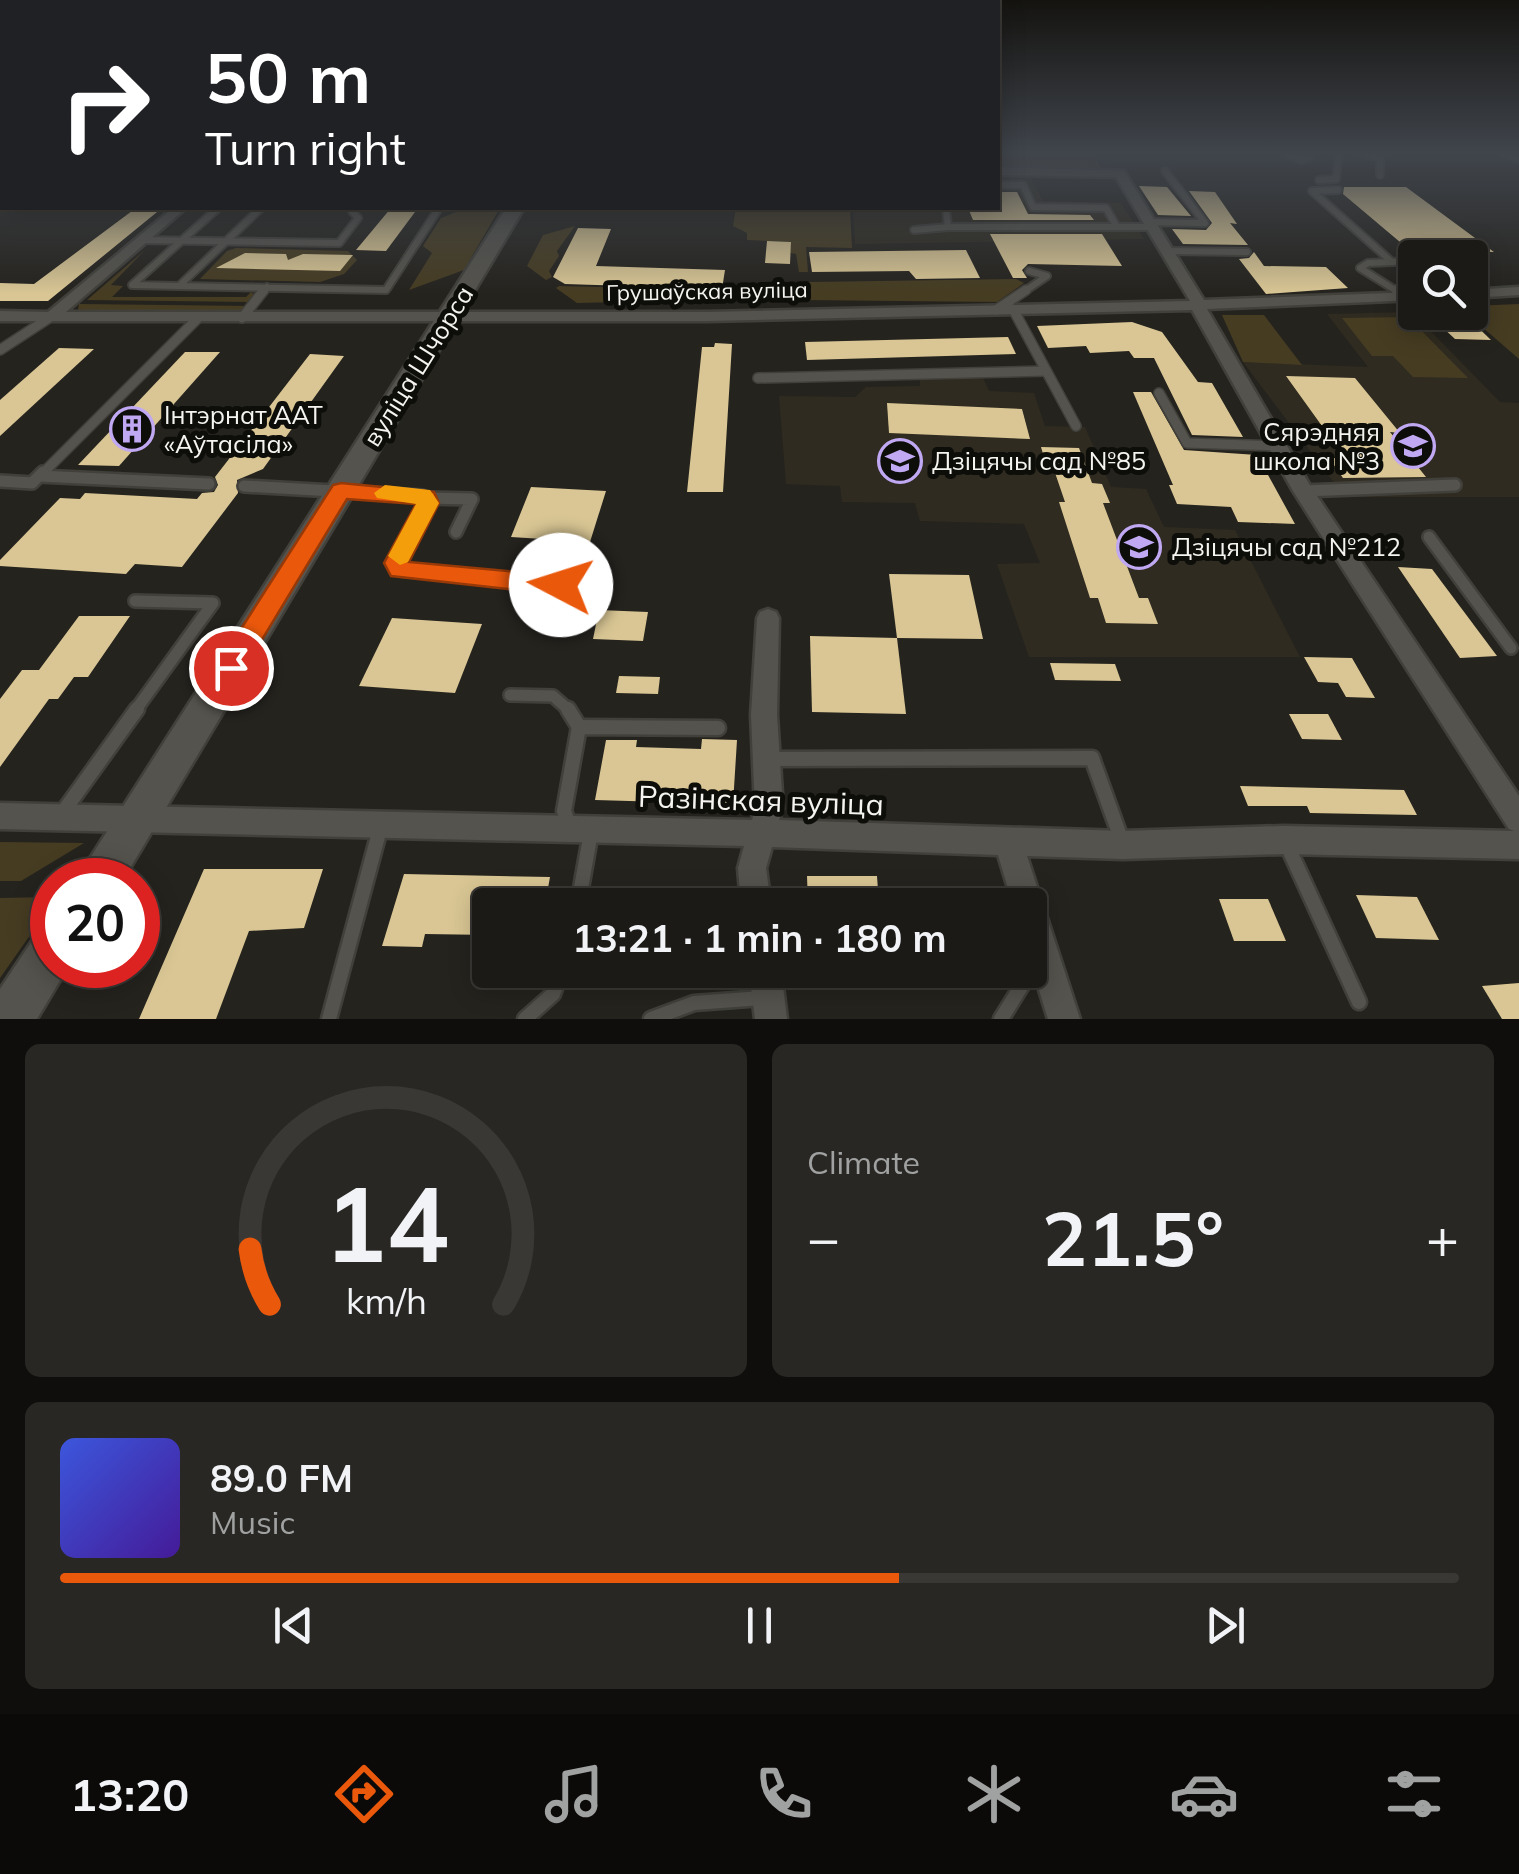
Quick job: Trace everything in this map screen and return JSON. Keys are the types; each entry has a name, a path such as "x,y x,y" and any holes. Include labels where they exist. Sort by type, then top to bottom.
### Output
{"main road":[{"name":"вуліца Шчорса","path":"112,858 515,210"},
{"path":"10,1019 30,987"}],"street":[{"path":"1134,200 1302,490 1519,820"},
{"path":"52,316 178,210"},
{"path":"1488,293 1519,291"},
{"name":"Грушаўская вуліца","path":"0,316 447,320 1199,307 1398,297"},
{"path":"754,888 752,868 769,809 768,618"},
{"name":"Разінская вуліца","path":"0,816 1123,845 1284,840 1519,844"},
{"path":"1008,842 1023,888"},
{"path":"1047,968 1064,1019"}],"lane":[{"path":"1030,200 1033,207 1106,208 1117,227"},
{"path":"914,230 1206,223 1187,200"},
{"path":"1322,200 1392,262"},
{"path":"216,210 132,285 386,290 438,210"},
{"path":"179,286 259,210"},
{"path":"946,210 948,228"},
{"path":"140,240 338,243 358,218 352,211"},
{"path":"1166,250 1247,252"},
{"path":"1398,262 1368,262 1360,268 1398,289"},
{"path":"1030,271 1046,276 1005,310 1046,371 1076,426"},
{"path":"242,318 267,288"},
{"path":"1023,293 1032,309"},
{"path":"0,350 52,316"},
{"path":"0,481 32,483 198,318"},
{"path":"758,378 1046,371"},
{"path":"1158,393 1187,443 1276,446"},
{"path":"39,476 209,484"},
{"path":"1302,490 1455,485"},
{"path":"244,486 472,499 456,532"},
{"path":"426,498 428,503 396,563 400,570 561,585"},
{"path":"1429,537 1511,648"},
{"path":"60,817 213,603 135,600"},
{"path":"510,695 559,697 569,704 579,727 564,811 580,828 578,888"},
{"path":"579,727 718,728"},
{"path":"767,759 1092,758 1123,845"},
{"path":"329,1019 382,823"},
{"path":"1284,840 1359,1002"},
{"path":"525,1019 555,988"},
{"path":"1002,1019 1020,988"},
{"path":"650,1019 694,1003 768,996"}],"shaded area":[{"path":"1000,200 1121,203 1144,239 855,244 853,210 1000,210"},
{"path":"461,210 499,210 464,270 409,290 432,253 423,246 441,218"},
{"path":"736,210 850,210 852,248 806,247 808,272 799,272 796,254 790,253 791,242 747,240 747,233 733,226"},
{"path":"575,226 557,251 559,256 549,271 552,277 546,280 527,266 543,235"},
{"path":"145,250 111,285 123,286 112,297 246,297 251,292 256,296 250,302 87,300"},
{"path":"227,251 348,251 357,260 344,274 320,282 200,279"},
{"path":"1016,279 1024,283 997,302 801,300 800,285 806,282"},
{"path":"556,288 719,290 701,300 577,303"},
{"path":"79,304 250,306 243,314 85,311 78,310"},
{"path":"1519,304 1519,359 1486,330 1488,305"},
{"name":"Сярэдняя школа №3","path":"1398,312 1398,330 1430,330 1500,402 1519,403 1519,497 1345,497 1243,362 1368,367 1327,314"},
{"path":"1222,315 1264,315 1302,365 1243,362"},
{"path":"1398,317 1398,330 1421,330 1468,378 1413,377 1393,356 1372,356 1342,318"},
{"name":"Дзіцячы сад №212","path":"983,378 989,391 1034,393 1045,426 1085,427 1111,487 1146,489 1164,527 1235,530 1300,657 1029,657 997,564 1040,563 1024,524 920,521 915,503 842,502 840,486 786,484 779,396 855,397 866,387 920,386 920,380"},
{"path":"0,842 84,843 59,858 30,858 30,876 21,881 0,881"},
{"path":"30,897 30,935 0,978 0,898"}],"building":[{"path":"1000,200 1021,200 1028,214 1090,215 1094,220 973,220 969,210 1000,210"},
{"path":"1148,200 1177,200 1191,216 1158,215"},
{"path":"1195,200 1220,200 1237,224 1230,223 1248,245 1183,244 1172,229 1206,230 1212,223"},
{"path":"1350,200 1423,200 1478,240 1398,240"},
{"path":"133,210 160,210 48,301 0,301 0,283 34,284"},
{"path":"389,210 417,210 386,251 356,250"},
{"path":"578,228 611,229 596,266 725,270 722,289 565,284 553,277"},
{"path":"990,234 1102,234 1122,266 1028,264 1022,270 1027,278 1013,278"},
{"path":"767,241 791,242 790,264 765,263"},
{"path":"966,250 980,278 916,279 909,271 812,272 809,252"},
{"path":"1254,252 1264,266 1326,267 1348,288 1266,294 1239,259 1249,258"},
{"path":"245,253 286,254 288,260 303,254 353,255 340,271 216,268"},
{"path":"1132,322 1162,332 1198,382 1212,383 1243,437 1192,435 1154,358 1134,358 1129,351 1090,353 1086,346 1048,348 1037,326"},
{"path":"1445,330 1481,330 1491,340 1455,339"},
{"path":"1008,337 1016,354 807,360 805,342"},
{"path":"715,343 732,344 723,492 687,492 702,347 714,347"},
{"path":"59,348 94,349 0,436 0,400"},
{"name":"Інтэрнат ААТ «Аўтасіла»","path":"185,352 220,352 119,466 78,465"},
{"path":"310,354 344,356 263,469 237,480 238,493 182,567 135,564 126,574 0,566 0,560 60,498 80,499 85,493 197,499 202,493 214,492 218,485 215,477"},
{"path":"1286,376 1355,378 1400,433 1390,432 1426,477 1343,478 1329,458 1345,458"},
{"path":"1133,392 1151,392 1184,450 1257,455 1295,524 1238,522 1231,507 1177,504 1169,485 1173,485"},
{"path":"887,403 1022,409 1030,439 889,433"},
{"path":"1041,447 1079,448 1092,483 1102,484 1110,503 1103,503 1139,598 1148,598 1158,624 1106,623 1098,598 1090,598 1059,502 1065,502 1052,464 1046,464"},
{"path":"531,487 606,491 590,542 511,537"},
{"path":"1398,567 1432,569 1497,656 1460,658"},
{"path":"889,574 969,575 983,639 897,638"},
{"path":"599,610 648,612 643,641 593,639"},
{"path":"79,616 130,616 88,677 74,677 58,699 49,699 0,767 0,699 22,670 39,670"},
{"path":"392,618 482,624 455,693 359,686"},
{"path":"810,636 897,638 906,714 812,712"},
{"path":"1304,657 1352,658 1375,698 1346,697 1338,683 1318,682"},
{"path":"1050,663 1115,664 1121,681 1055,680"},
{"path":"619,676 660,677 658,694 616,693"},
{"path":"1289,714 1328,714 1342,740 1302,739"},
{"path":"702,739 737,740 733,804 595,800 606,740 637,740 636,747 701,749"},
{"path":"1240,786 1404,790 1417,815 1310,813 1307,806 1248,806"},
{"path":"204,869 323,869 304,928 249,931 216,1019 139,1019 152,988 160,988 160,971"},
{"path":"404,874 550,877 548,888 472,888 472,935 425,934 422,947 382,946"},
{"path":"807,876 877,876 878,888 807,888"},
{"path":"1356,895 1417,897 1439,940 1376,938"},
{"path":"1219,899 1268,899 1286,941 1234,941"},
{"path":"1519,983 1519,1019 1502,1019 1482,986"}],"slow traffic":[{"path":"385,493 422,496 428,503 400,556"}],"place":[{"name":"Інтэрнат ААТ «Аўтасіла»","path":"132,429"},
{"name":"Сярэдняя школа №3","path":"1413,446"},
{"name":"Дзіцячы сад №85","path":"900,461"},
{"name":"Дзіцячы сад №212","path":"1139,547"}],"route":[{"path":"231,668 341,490 426,498 428,503 396,563 400,570 561,585"}]}
